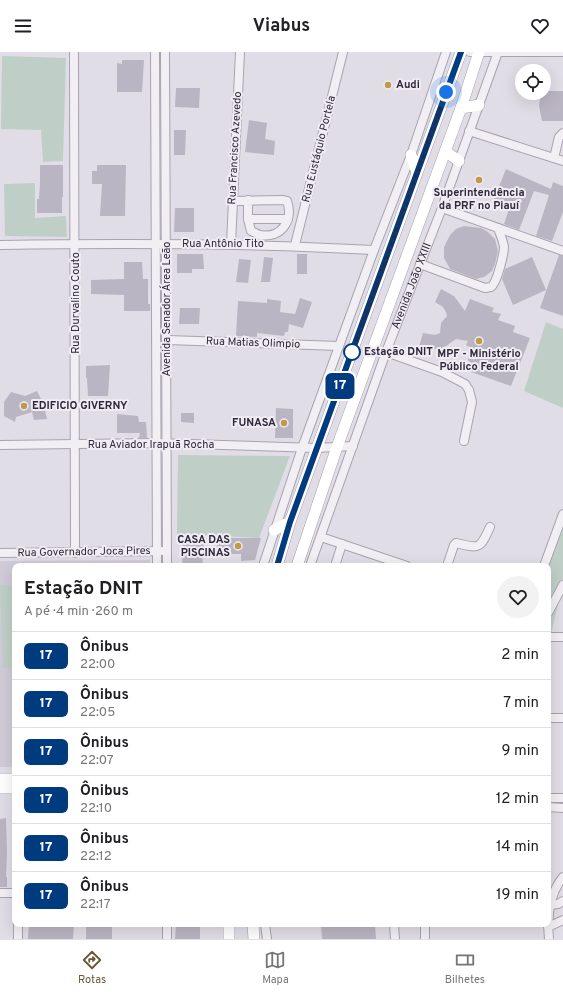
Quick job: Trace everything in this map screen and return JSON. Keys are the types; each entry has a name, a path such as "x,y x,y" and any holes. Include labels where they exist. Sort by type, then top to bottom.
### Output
{"main road":[{"path":"278,563 290,522 461,52"},
{"name":"Avenida João XXIII","path":"298,563 337,447 461,108 479,52"},
{"path":"461,108 479,105"},
{"path":"445,151 458,161"},
{"path":"411,154 417,173"},
{"path":"274,530 290,522"},
{"path":"0,779 12,779"},
{"path":"0,788 12,788"},
{"path":"229,927 229,939"},
{"path":"253,927 254,939"}],"street":[{"name":"Rua Durvalino Couto","path":"74,52 76,445 75,553"},
{"name":"Avenida Senador Área Leão","path":"155,52 157,563"},
{"name":"Avenida Senador Área Leão","path":"165,52 167,244 167,563"},
{"name":"Rua Francisco Azevedo","path":"231,244 240,52"},
{"name":"Rua Eustáquio Portela","path":"295,245 343,52"},
{"path":"442,52 451,52"},
{"path":"263,563 302,448 374,250 411,154 446,52"},
{"path":"470,52 563,52"},
{"name":"Avenida João XXIII","path":"311,563 322,537 386,352 442,208 498,52"},
{"path":"469,131 563,161"},
{"path":"554,158 559,137 563,133"},
{"path":"232,200 248,200 282,200 287,201 289,207 288,219 284,228 271,234 260,234 251,231 248,218 248,200"},
{"path":"442,208 563,251"},
{"path":"248,218 288,219"},
{"path":"420,264 485,288 491,287 495,282 504,247 498,228"},
{"name":"Rua Antônio Tito","path":"0,245 231,244 295,245 374,250"},
{"name":"Rua Matias Olimpio","path":"167,340 339,346"},
{"path":"386,352 442,372 465,384 469,390 472,402 464,441"},
{"name":"Rua Aviador Irapuã Rocha","path":"0,445 167,443 302,448 353,446"},
{"path":"545,563 563,514"},
{"path":"448,563 456,543 471,547 478,546 482,544 490,527"},
{"path":"322,537 398,563"},
{"path":"336,563 342,544"},
{"name":"Rua Governador Joca Pires","path":"0,554 167,551"},
{"path":"551,607 563,585"},
{"path":"551,637 563,637"},
{"path":"551,718 563,718"},
{"path":"551,798 563,798"},
{"path":"551,807 563,808"},
{"path":"551,902 555,888 563,877"},
{"path":"0,893 12,893"},
{"path":"551,905 558,904 563,901"},
{"path":"551,926 563,920"},
{"path":"18,927 18,939"},
{"path":"167,927 167,939"},
{"path":"266,927 267,939"},
{"path":"394,927 395,939"},
{"path":"424,927 425,939"},
{"path":"548,927 549,939"}],"shaded area":[{"path":"2,56 66,58 63,161 43,162 41,130 1,129"},
{"path":"35,183 35,218 66,216 67,237 5,236 4,184"},
{"path":"546,322 563,329 563,408 524,391"},
{"path":"178,455 290,456 259,538 177,534"},
{"path":"563,527 563,583 551,634 551,563 549,563"},
{"path":"150,560 150,563 12,563 12,767 0,767 0,561"},
{"path":"0,585 12,585 12,668 3,668"}],"building":[{"path":"122,60 144,60 142,92 117,92 117,63 122,64"},
{"path":"176,88 200,88 199,108 175,107"},
{"path":"551,91 563,91 563,121 542,121 539,106 540,100 551,100"},
{"path":"249,120 267,123 265,139 275,141 274,155 245,152"},
{"path":"174,130 186,130 185,155 174,155"},
{"path":"40,165 63,165 62,213 37,213"},
{"path":"97,165 126,165 125,216 100,216 102,184 92,184 92,171 97,171"},
{"path":"506,169 551,189 553,182 563,186 563,212 552,241 536,236 549,195 534,191 519,230 504,224 510,206 494,199"},
{"path":"175,208 194,208 194,232 174,232"},
{"path":"464,226 481,228 495,239 498,251 495,264 492,271 484,277 476,279 450,269 444,258 444,247 450,235 456,229"},
{"path":"177,254 203,254 204,269 192,269 192,273 177,273"},
{"path":"297,254 307,254 307,274 297,274"},
{"path":"559,255 563,256 563,316 540,308"},
{"path":"264,257 273,258 270,282 261,282"},
{"path":"532,257 546,290 513,305 502,279 505,269"},
{"path":"239,259 251,260 248,283 236,282"},
{"path":"124,262 142,262 143,279 148,279 148,304 150,304 150,311 124,311 124,295 91,294 91,280 124,279"},
{"path":"441,289 454,296 465,311 470,299 494,308 492,312 501,314 498,320 515,326 513,332 530,338 511,386 471,372 473,365 468,360 471,348 466,345 468,341 456,339 439,349 419,347 423,333 435,335 440,333 441,323 447,316 443,307 435,302"},
{"path":"300,298 312,302 303,328 289,324 288,332 285,332 284,336 257,333 257,337 236,336 238,301 267,303 267,299 281,301 280,312 295,314"},
{"path":"180,308 200,308 199,324 179,324"},
{"path":"110,365 108,396 88,396 86,366"},
{"name":"EDIFICIO GIVERNY","path":"37,391 43,403 47,419 34,420 32,412 16,417 15,422 4,416 4,402 11,392 25,396"},
{"name":"FUNASA","path":"276,408 293,409 293,438 275,438"},
{"path":"181,413 194,413 194,423 181,422"},
{"path":"117,414 138,416 139,422 146,422 147,438 139,438 140,433 117,433"},
{"name":"CASA DAS PISCINAS","path":"219,538 261,538 255,560 241,561 241,554 215,554"},
{"path":"204,539 204,554 202,554 203,563 182,563 183,540"},
{"path":"6,818 7,887 0,887 0,819"},
{"path":"29,927 74,927 73,939 28,939"},
{"path":"86,927 112,927 112,939 86,939"},
{"path":"176,927 200,927 200,939 175,939"},
{"path":"321,927 375,927 376,939 322,939"}],"bus line":[{"name":"17","path":"278,563 290,522 461,52"}],"place":[{"name":"Audi","path":"388,85"},
{"name":"Superintendência da PRF no Piauí","path":"479,180"},
{"name":"MPF - Ministério Público Federal","path":"479,341"},
{"name":"Estação DNIT","path":"352,352"},
{"name":"EDIFICIO GIVERNY","path":"24,406"},
{"name":"FUNASA","path":"284,423"},
{"name":"CASA DAS PISCINAS","path":"238,546"}],"route":[{"path":"352,352 350,359 446,92"}]}
